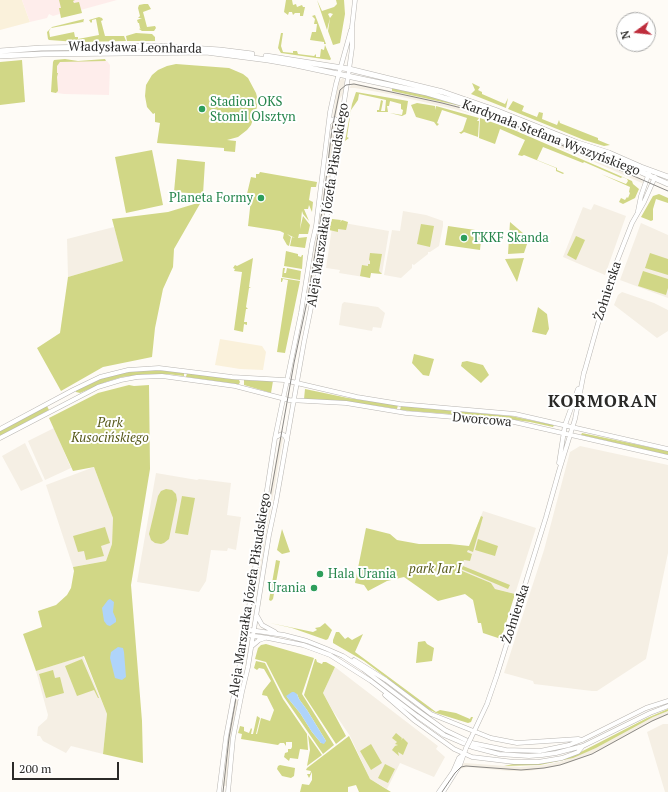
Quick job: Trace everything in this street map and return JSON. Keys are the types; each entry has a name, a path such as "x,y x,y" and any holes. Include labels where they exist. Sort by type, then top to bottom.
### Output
{"main road":[{"name":"Władysława Leonharda","path":"0,51 41,48 170,46 230,51 341,68"},
{"name":"Władysława Leonharda","path":"0,56 206,52 268,60 339,75"},
{"name":"Kardynała Stefana Wyszyńskiego","path":"341,68 436,90 477,103 578,144 609,153 649,173 654,178 668,184"},
{"name":"Kardynała Stefana Wyszyńskiego","path":"339,75 428,93 492,113 572,145 649,173 657,173 668,177"}],"street":[{"name":"Aleja Marszałka Józefa Piłsudskiego","path":"219,792 226,737 254,577 276,438 303,301 320,203 334,92 352,27 356,0"},
{"name":"Aleja Marszałka Józefa Piłsudskiego","path":"228,790 233,738 247,673 269,535 323,241 335,143 350,69 353,42 352,27"},
{"path":"329,125 330,120 335,119 337,121 338,129"},
{"path":"324,170 326,181 330,180 332,174"},
{"name":"Żołnierska","path":"559,471 565,425 584,372 611,279 637,213 649,173"},
{"name":"Żołnierska","path":"637,213 644,202 657,173"},
{"path":"303,301 308,297 311,298 312,303"},
{"path":"295,341 296,346 299,348 304,342"},
{"path":"0,429 72,390 108,375 128,370 170,368 238,378 287,381"},
{"name":"Żołnierska","path":"443,792 460,766 466,748 487,704 573,427 584,372"},
{"path":"0,438 91,390 121,380 149,376 172,377 235,386 283,399"},
{"path":"235,386 242,384 242,380 238,378"},
{"name":"Dworcowa","path":"287,381 356,397 430,407 515,414 668,449"},
{"path":"72,390 76,397"},
{"name":"Dworcowa","path":"283,399 293,401 346,404 412,413 514,422 668,457"},
{"path":"276,438 278,435 282,434 285,436 287,441"},
{"path":"254,577 254,581 257,583 262,579"},
{"path":"256,614 262,625 279,634"},
{"path":"244,632 254,630 279,634 312,643 343,656 375,677 433,722 453,734 472,742 506,750 530,751 556,748 582,740 646,708 668,701"},
{"path":"244,632 247,635 303,646 324,653 340,661 371,681 432,727 460,742 484,751 499,754 529,756 556,753 583,746 668,706"},
{"path":"251,648 259,640 268,638"},
{"path":"343,656 350,657 386,680 431,714 491,738 528,744 578,739 582,740"},
{"path":"238,671 243,670 247,673"},
{"path":"371,681 415,721 456,750 472,757 523,762 551,760 562,758 578,752 583,746"},
{"name":"Żołnierska","path":"439,792 453,772 459,758 464,753"},
{"path":"220,781 222,789 228,790"}],"shaded area":[{"path":"0,0 22,0 30,22 0,30"},
{"path":"22,0 117,0 66,14 63,13 53,16 49,14 47,18 30,22"},
{"path":"57,61 107,61 110,65 109,95 57,93"},
{"path":"343,78 345,81 344,92 339,100 336,117 333,116 338,82"},
{"path":"353,83 444,102 484,113 634,175 642,179 644,184 583,157 483,117 389,94 349,88"},
{"path":"332,122 335,123 330,177 327,178 326,177"},
{"path":"325,183 328,184 311,294 307,294"},
{"path":"594,204 626,216 605,275 563,257 583,207 591,210"},
{"path":"403,211 426,215 443,221 443,226 439,246 428,252 428,254 414,265 412,264 412,268 401,278 384,275 392,230 400,231"},
{"path":"333,221 389,231 382,274 371,273 370,278 339,273 340,270 326,268"},
{"path":"641,223 668,235 668,298 620,280"},
{"path":"114,227 124,261 68,277 67,239"},
{"path":"622,292 654,303 668,310 668,331 657,338 614,305 618,295"},
{"path":"344,302 378,307 385,313 381,328 373,327 372,331 339,325 342,304"},
{"path":"220,339 262,346 266,352 263,370 240,369 215,365"},
{"path":"54,428 71,468 45,480 28,441"},
{"path":"280,437 283,438 259,580 256,580 262,539"},
{"path":"25,443 43,481 21,491 2,456"},
{"path":"580,446 668,465 668,553 646,659 597,691 534,684 533,681 504,673 544,550 570,452"},
{"path":"94,467 113,518 112,544 106,561 73,567 46,485"},
{"path":"156,473 197,480 231,483 227,515 241,517 236,550 228,548 227,551 211,550 206,581 199,592 137,582"},
{"path":"483,511 536,528 515,594 495,589 491,583 460,570"},
{"path":"83,656 107,714 103,754 71,746 66,753 43,741 40,736 37,736 38,727 47,719 48,715 36,671"},
{"path":"335,667 438,746 436,749 445,757 434,777 400,763 387,789 370,779 350,736 323,693"},
{"path":"241,672 243,673 230,745 227,786 223,786 228,738"},
{"path":"668,711 668,715 651,722 599,751 566,764 528,771 509,771 468,767 460,769 464,763 520,767 545,765 563,761 596,748 653,717"},
{"path":"663,724 668,724 668,792 665,792 647,732"}],"green space":[{"path":"59,0 75,0 73,1 74,3 79,2 82,13 61,18"},
{"path":"286,0 292,0 293,5 296,4 297,7 302,5 305,7 303,16 300,16 300,13 295,13 293,15 292,12 289,12 288,15 284,12"},
{"path":"317,0 322,11 334,7 337,4 336,0 344,0 345,14 340,43 333,45 328,31 330,18 327,30","holes":["330,13 333,14 330,18 328,14"]},
{"path":"148,4 151,9 143,12 147,27 155,26 156,28 154,31 142,31 139,29 141,28 137,20 142,18 138,18 140,16 138,8 139,5"},
{"path":"315,15 326,44 324,44 324,42 310,40 312,32 316,32 317,24 314,24 315,19 312,16"},
{"path":"99,17 103,20 101,21 105,36 124,36 126,41 77,42 49,40 47,32 51,28 49,31 50,37 74,32 75,37 78,37 78,39 99,35 96,19 92,20 91,23 89,20"},
{"path":"84,19 83,23 51,28 52,27"},
{"path":"136,33 152,34 155,37 155,41 127,41 126,36"},
{"path":"281,33 283,33 281,46 283,52 293,53 293,51 297,51 298,54 314,56 316,54 316,57 320,57 321,49 324,50 325,45 331,59 281,53 278,48"},
{"path":"65,59 78,61 105,59 106,61 60,62 57,66 58,91 56,93 51,92 53,62 54,60"},
{"path":"22,60 25,102 0,105 0,62"},
{"name":"Stadion OKS Stomil Olsztyn","path":"176,64 229,68 243,74 248,78 256,93 258,101 251,125 238,137 227,140 236,141 235,152 224,151 224,148 157,143 160,123 155,122 155,113 153,114 147,107 145,96 146,85 152,75 158,70"},
{"path":"472,83 480,87 478,90 482,92 482,94 505,104 508,98 506,108 471,94 475,90"},
{"path":"392,88 420,93 470,108 392,91"},
{"path":"356,92 408,101 406,114 402,116 390,113 402,115 403,110 401,109 401,104 390,101 389,106 387,106 388,112 377,112 377,110 379,110 381,100 383,101 381,111 385,111 386,100 359,94 358,100 351,110 347,137 349,138 345,141 352,104"},
{"path":"513,101 524,106 522,111 537,117 539,112 543,113 542,119 557,125 559,120 560,123 598,138 598,140 610,145 604,146 584,140 508,109"},
{"path":"417,103 435,106 435,110 436,106 479,118 477,121 479,121 478,137 464,132 461,134 459,132 463,130 467,118 442,110 437,123 439,124 437,126 434,122 416,117 411,105"},
{"path":"480,118 514,130 632,181 633,184 639,189 635,198 623,204 619,202 621,198 625,200 627,197 628,198 630,187 601,174 626,184 628,181 627,179 621,178 584,162 583,163 543,147 537,160 557,168 557,170 564,173 563,174 556,171 556,168 524,155 518,155 525,140 500,129 495,144 479,138"},
{"path":"152,150 163,205 126,213 115,157"},
{"path":"177,159 205,162 203,194 174,192"},
{"path":"260,172 317,182 316,187 311,187 309,200 313,202 312,212 309,205 308,209 304,209 309,221 302,211 300,229 303,216 310,225 308,234 299,234 298,238 307,237 305,248 290,246 292,237 295,238 287,234 291,237 289,246 287,245 283,238 284,233 280,231 248,226 251,199 246,198 251,177 256,178 256,174 259,174"},
{"path":"659,194 668,198 668,203 656,199 653,209 653,220 651,221 641,217 653,196"},
{"name":"Park Kusocińskiego","path":"201,202 174,249 173,267 163,289 155,328 152,357 103,367 61,391 37,348 60,333 68,277 123,261 112,219 168,212"},
{"path":"332,219 341,220 340,222 342,220 348,222 346,230 338,229 338,232 329,230"},
{"path":"510,222 524,234 522,237 528,241 524,253 508,254"},
{"path":"421,224 434,226 430,247 417,244"},
{"name":"TKKF Skanda","path":"448,226 482,231 480,250 445,245"},
{"path":"576,236 585,240 576,260 567,255"},
{"path":"286,251 298,254 298,256 301,257 303,255 302,269 284,266"},
{"path":"370,253 382,254 379,271 382,274 371,273 370,278 360,276 362,265 368,266 368,264 370,264"},
{"path":"650,253 668,259 668,275 645,268"},
{"path":"253,258 249,287 251,287 249,288 246,307 248,309 246,309 244,322 247,322 247,325 244,324 243,332 234,330 242,272 234,271 235,269 233,268 235,265 237,266"},
{"path":"524,258 523,261 517,282 505,259"},
{"path":"283,268 285,268 284,273 286,273 287,268 301,271 300,280 282,277"},
{"path":"643,271 668,279 666,295 638,286"},
{"path":"281,278 300,281 285,353 277,352 288,280 283,279 281,282"},
{"path":"538,307 547,314 549,329 546,335 532,332"},
{"path":"414,354 434,359 429,376 423,375 412,363"},
{"path":"467,361 483,365 489,375 481,383 461,366 462,362"},
{"path":"143,370 184,372 184,376 149,374 122,377 80,393 76,392 76,390 101,379 117,374"},
{"path":"187,373 239,380 240,382 239,384 236,384 186,377"},
{"path":"244,380 273,381 271,393 244,385"},
{"name":"Park Kusocińskiego","path":"129,385 149,385 150,469 131,585 142,721 143,763 103,754 107,714 84,656 36,671 23,634 42,627 38,611 56,605 67,595 71,588 74,571 73,567 106,561 112,544 113,518 94,467 73,471 49,418 98,393"},
{"path":"305,389 348,398 398,405 397,409 351,402 304,399"},
{"path":"47,406 49,410 0,436 0,431"},
{"path":"401,406 511,416 554,425 553,427 501,418 400,410"},
{"path":"582,433 668,451 668,455 581,435"},
{"path":"166,489 172,490 176,494 177,500 169,539 161,544 155,543 151,540 149,534 158,496 161,491"},
{"path":"182,496 195,498 188,535 175,533"},
{"name":"park Jar I","path":"481,516 483,517 473,552 468,550 467,552 472,554 470,561 464,560 460,570 491,583 495,589 515,594 501,639 483,633 481,623 478,623 473,600 465,594 438,601 404,577 387,581 368,591 364,585 355,583 366,528 390,534 397,540 419,544 450,544 469,546"},
{"path":"105,527 110,543 101,546 104,556 86,560 84,551 78,552 73,536"},
{"path":"282,529 290,552 282,554 277,550"},
{"path":"478,539 498,546 495,556 475,550"},
{"path":"276,560 280,561 273,599 271,601 269,600"},
{"path":"463,566 510,585 508,589 461,569"},
{"path":"270,623 313,632 317,630 315,628 320,627 325,623 332,630 328,639 326,640 292,628"},
{"path":"336,632 339,632 345,639 348,637 352,640 363,634 355,652 436,712 440,710 456,713 470,719 473,717 471,722 468,723 436,713 428,709 364,661 333,643"},
{"path":"425,641 434,648 432,661 416,663 418,642"},
{"path":"266,644 314,658 302,694 334,745 323,754 284,697 266,662 255,659 258,648 261,645","holes":["291,694 297,694 299,699 326,741 321,743 287,697"]},
{"path":"82,659 99,698 94,690 77,696 65,666"},
{"path":"315,659 317,662 322,664 323,662 326,662 335,667 323,693 346,736 336,744 304,695"},
{"path":"256,661 265,663 283,699 307,734 308,750 300,749 298,759 290,758 289,761 284,757 285,753 288,752 288,749 291,749 292,742 286,742 286,746 284,743 280,743 278,745 241,739 242,734 238,733 240,726 244,727 244,731 249,733 251,728 251,734 253,734 257,716 260,718 257,734 261,718 270,721 274,710 267,696 262,695 263,691 271,681 264,669 259,668 257,670 254,668"},
{"path":"53,670 55,678 60,677 64,693 46,698 39,674"},
{"path":"668,709 668,711 653,717 596,748 573,758 540,765 504,766 513,764 539,763 573,756 647,718"},
{"path":"396,733 402,738 401,740 403,738 408,743 403,755 398,752 399,756 392,750 398,745 395,744 397,742 392,738"},
{"path":"308,735 322,755 307,766 310,750"},
{"path":"349,736 370,779 391,792 359,792 356,785 348,787 348,792 300,792 302,784 309,785 312,780 312,772 309,778 307,774 310,774 311,771 306,770 307,768"},
{"path":"371,744 382,763 371,770 360,751"},
{"path":"385,764 395,769 388,783 378,778"},
{"path":"280,765 295,768 294,776 291,778 282,776 277,769"}],"water":[{"path":"110,599 114,602 113,612 116,622 110,626 104,621 102,608"},
{"path":"118,647 123,648 124,652 126,677 122,680 115,678 110,658 111,652"},
{"path":"292,692 297,694 307,710 326,741 324,744 321,743 312,732 300,713 286,696"}],"tram line":[{"path":"223,792 229,738 294,363 308,297 323,205 332,129 340,90 346,85 354,84 477,112 506,122 668,191"},
{"path":"442,792 461,767 466,766 521,770 560,765 592,754 652,721 668,714"}],"place":[{"name":"Stadion OKS Stomil Olsztyn","path":"202,109"},
{"name":"Planeta Formy","path":"261,198"},
{"name":"TKKF Skanda","path":"464,238"},
{"name":"Hala Urania","path":"320,574"},
{"name":"Urania","path":"314,588"}],"district":[{"name":"KORMORAN","path":"603,402"}]}
